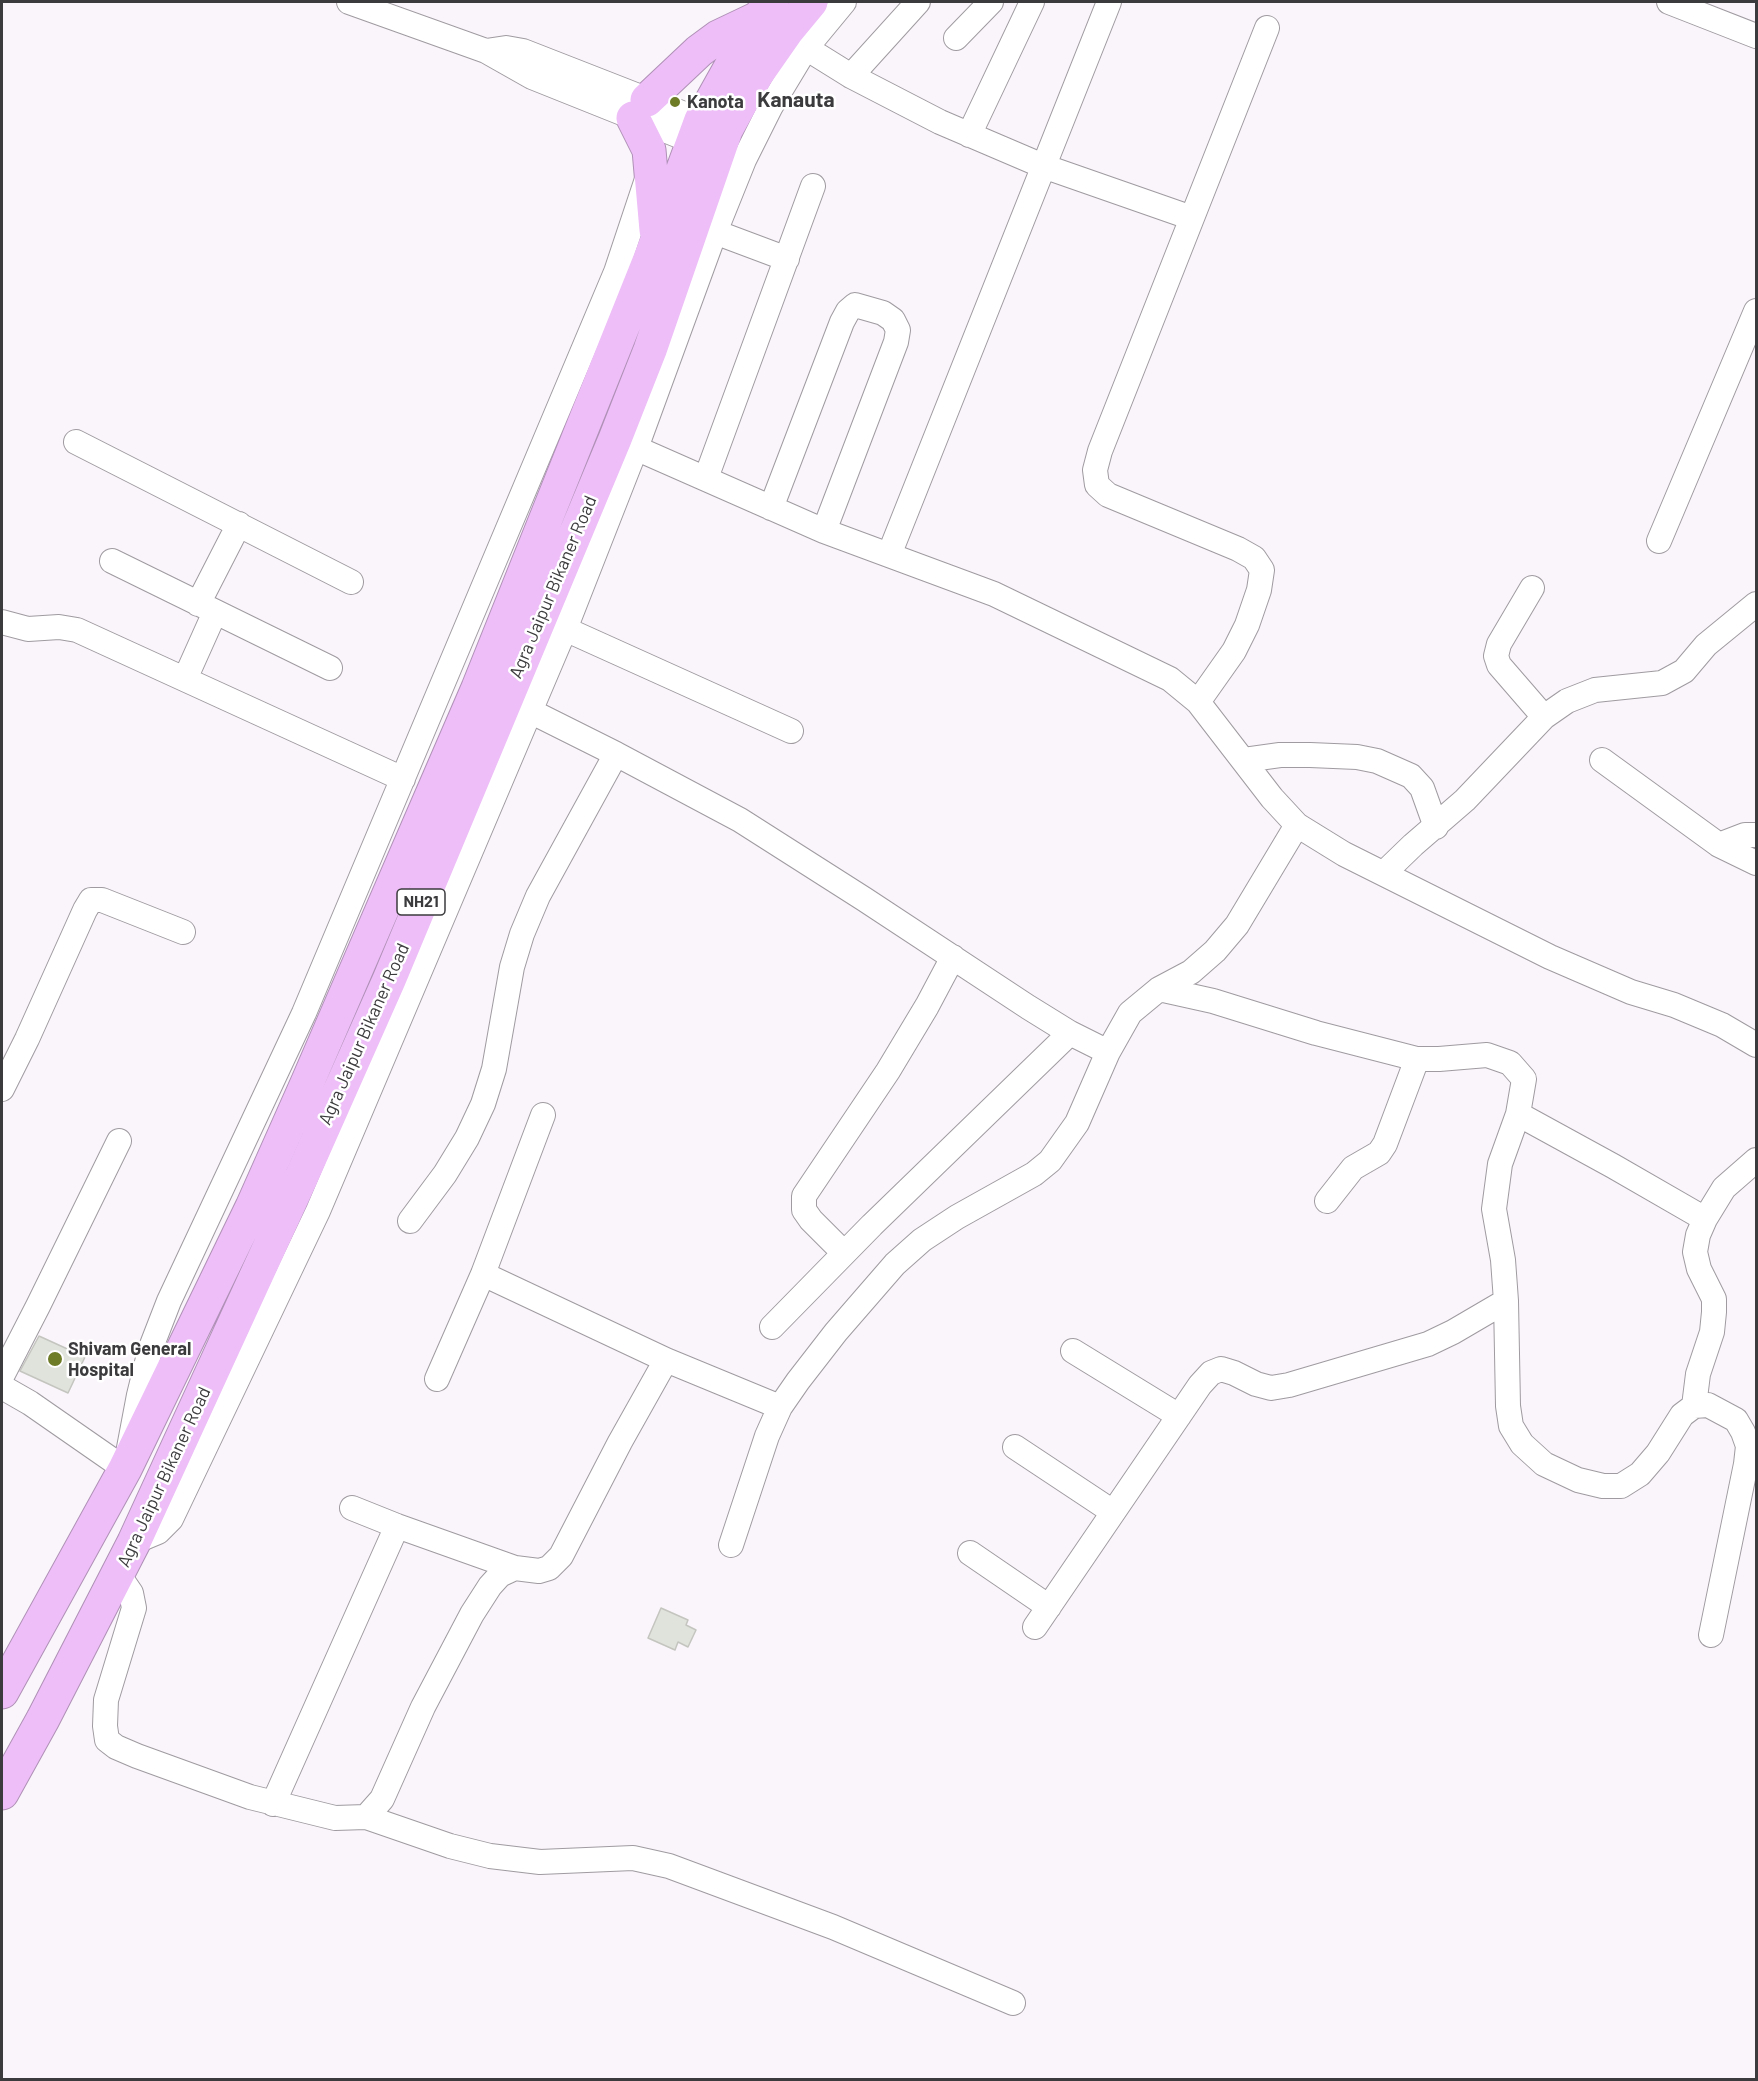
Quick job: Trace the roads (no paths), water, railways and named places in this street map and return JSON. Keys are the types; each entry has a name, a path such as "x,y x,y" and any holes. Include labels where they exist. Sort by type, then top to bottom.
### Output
{"highway":[{"name":"Agra Jaipur Bikaner Road","path":"2,1692 125,1469 252,1207 477,688 657,237 722,141 781,25 811,2"},
{"path":"657,237 648,150 640,109 699,51 718,37 781,25"},
{"name":"Agra Jaipur Bikaner Road","path":"2,1793 134,1542 302,1176 384,990 518,705 626,443 650,350 722,141"}],"street":[{"path":"349,2 486,51 532,77 640,109 722,141"},
{"path":"781,25 844,2"},
{"path":"851,76 918,2"},
{"path":"956,38 991,2"},
{"path":"969,135 1032,2"},
{"path":"889,555 1109,2"},
{"path":"1669,2 1756,36"},
{"path":"781,25 851,76 931,118 1043,166 1192,218"},
{"path":"722,141 771,106 781,25"},
{"path":"1198,702 1234,651 1243,634 1259,590 1262,570 1254,558 1238,549 1108,495 1097,486 1095,470 1100,451 1267,28"},
{"path":"722,141 715,232 626,443 565,629 518,705 740,820 805,860 1070,1034 1108,1052"},
{"path":"2,1387 30,1403 125,1469 150,1350 169,1301 303,1013 403,779 616,272 650,171"},
{"path":"706,478 813,186"},
{"path":"715,232 787,259"},
{"path":"771,508 848,311 855,305 883,313 893,320 898,330 896,342 824,531"},
{"path":"1659,541 1756,311"},
{"path":"76,442 351,582"},
{"path":"626,443 824,531 994,594 1081,634 1170,679 1198,702 1272,798 1297,825 1344,854 1550,957 1631,992 1684,1009 1722,1025 1756,1045"},
{"path":"185,680 207,608 239,524"},
{"path":"112,561 330,668"},
{"path":"1532,588 1499,644 1496,656 1499,665 1544,717"},
{"path":"1384,873 1465,800 1544,717 1567,701 1595,690 1662,683 1684,670 1706,645 1756,604"},
{"path":"2,622 28,629 59,627 77,630 403,779"},
{"path":"565,629 791,731"},
{"path":"410,1221 445,1174 467,1138 483,1104 494,1069 512,967 522,934 538,896 616,754"},
{"path":"1244,760 1280,755 1310,755 1357,757 1377,761 1411,776 1422,788 1436,827"},
{"path":"1602,760 1719,845 1756,862"},
{"path":"731,1545 764,1444 780,1407 836,1332 895,1264 922,1240 957,1217 1034,1174 1050,1161 1077,1124 1108,1052 1130,1013 1159,988 1191,972 1215,951 1237,925 1297,825"},
{"path":"1719,845 1745,835 1756,834"},
{"path":"2,1089 85,910 92,900 102,900 183,932"},
{"path":"844,1253 804,1210 804,1196 888,1071 953,957"},
{"path":"1159,988 1417,1059 1487,1055 1510,1063 1524,1079 1518,1114 1500,1164 1494,1209 1503,1260 1508,1406 1511,1426 1522,1444 1544,1464 1578,1480 1603,1486 1621,1486 1640,1474 1658,1453 1682,1415 1694,1406 1708,1405 1736,1420 1748,1446 1746,1464 1711,1635"},
{"path":"772,1327 844,1253 1070,1034"},
{"path":"1327,1200 1353,1168 1379,1153 1385,1144 1417,1059"},
{"path":"1518,1114 1705,1219"},
{"path":"437,1379 483,1274 543,1115"},
{"path":"2,1376 119,1141"},
{"path":"1694,1406 1698,1374 1712,1332 1714,1312 1714,1299 1699,1269 1695,1252 1698,1235 1724,1188 1756,1160"},
{"path":"483,1274 666,1360 780,1407"},
{"path":"1035,1627 1179,1416 1211,1373 1221,1369 1271,1388 1289,1385 1428,1344 1454,1332 1506,1301"},
{"path":"1073,1351 1179,1416"},
{"path":"352,1508 515,1568 539,1571 549,1568 561,1557 620,1442 666,1360"},
{"path":"1015,1447 1113,1512"},
{"path":"273,1804 397,1526"},
{"path":"970,1553 1049,1606"},
{"path":"366,1817 382,1799 423,1707 472,1614 500,1575 515,1568"},
{"path":"118,1574 131,1593 134,1608 106,1701 107,1740 116,1747 273,1804 335,1818 366,1817 450,1846 490,1856 540,1862 633,1858 669,1866 833,1927 1013,2003"}],"place":[{"name":"Kanota","path":"675,102"},
{"name":"Shivam General Hospital","path":"55,1359"}],"district":[{"name":"Kanauta","path":"796,100"}]}
